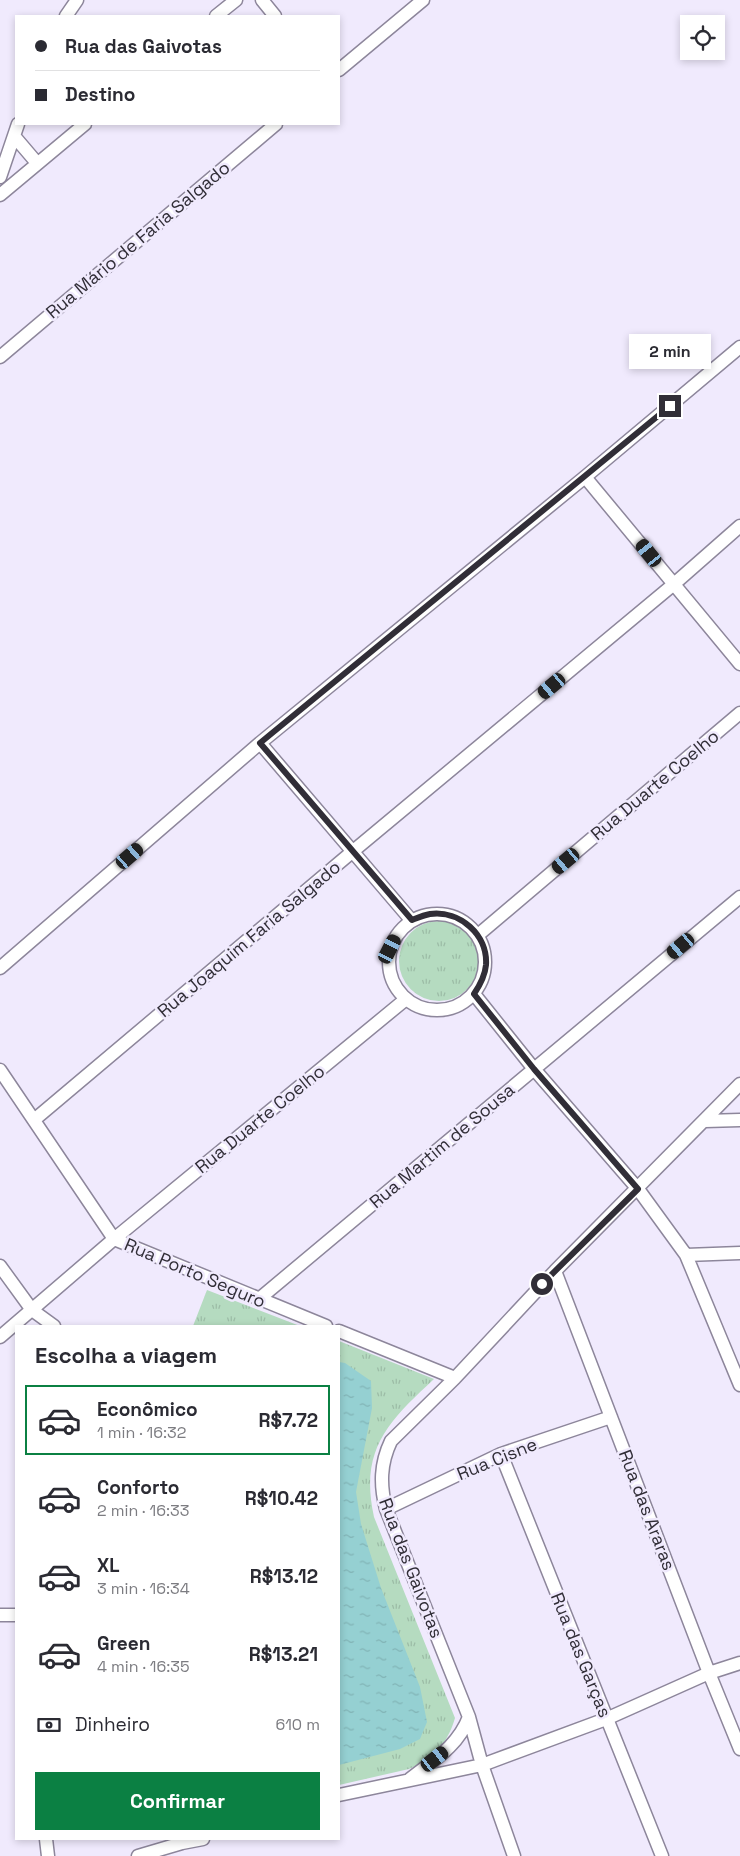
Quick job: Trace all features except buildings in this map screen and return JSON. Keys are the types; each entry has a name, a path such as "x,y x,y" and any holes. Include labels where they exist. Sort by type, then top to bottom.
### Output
{"street":[{"path":"67,15 77,0"},
{"path":"217,15 236,0"},
{"path":"262,0 274,15"},
{"path":"340,69 423,0"},
{"path":"0,177 18,125"},
{"path":"0,195 83,125"},
{"name":"Rua Mário de Faria Salgado","path":"0,357 275,125"},
{"path":"14,136 37,163"},
{"path":"0,968 260,743 586,476 740,347"},
{"path":"586,476 740,664"},
{"name":"Rua Joaquim Faria Salgado","path":"34,1120 674,584 740,526"},
{"name":"Rua Duarte Coelho","path":"478,935 740,713"},
{"path":"260,743 412,920"},
{"name":"Rua Martim de Sousa","path":"260,1299 740,896"},
{"path":"429,914 448,914 465,922 478,935 485,950 486,965 482,980 474,994 457,1006 441,1010 425,1009 406,999 394,985 389,967 390,949 398,933 412,920 429,914"},
{"path":"474,994 534,1069 638,1189 686,1255 737,1369 740,1385"},
{"name":"Rua Duarte Coelho","path":"0,1338 114,1239 406,999"},
{"name":"Rua Porto Seguro","path":"0,1070 114,1239 324,1325"},
{"name":"Rua das Gaivotas","path":"514,1856 482,1764 469,1717 386,1509 382,1494 384,1459 391,1441 455,1378 555,1271 740,1084"},
{"path":"705,1121 740,1120"},
{"path":"686,1255 740,1253"},
{"path":"0,1266 32,1310 53,1325"},
{"name":"Rua das Araras","path":"555,1271 740,1749"},
{"path":"340,1331 455,1378"},
{"name":"Rua Cisne","path":"386,1509 501,1454 611,1417"},
{"name":"Rua das Garças","path":"501,1454 662,1856"},
{"path":"0,1615 15,1615"},
{"path":"340,1795 482,1764 606,1719 709,1673 740,1663"},
{"path":"407,1781 459,1738 469,1717"},
{"path":"46,1840 48,1856"},
{"path":"138,1856 182,1841"}],"green space":[{"path":"439,921 454,924 467,933 476,946 479,961 476,976 467,989 454,998 439,1001 424,998 411,989 402,976 399,961 402,946 411,933 424,924"},
{"path":"207,1290 297,1325 193,1325"},
{"path":"340,1341 434,1379 391,1423 381,1438 371,1473 370,1493 374,1517 455,1718 448,1735 438,1749 418,1765 409,1769 340,1785"}],"water":[{"path":"340,1362 345,1363 371,1381 372,1408 356,1492 361,1524 381,1588 420,1687 427,1722 420,1739 400,1749 340,1765"}],"route":[{"path":"542,1284 638,1189 534,1069 474,994 482,980 486,965 485,950 478,935 465,922 448,914 429,914 412,920 260,743 670,406"}]}
